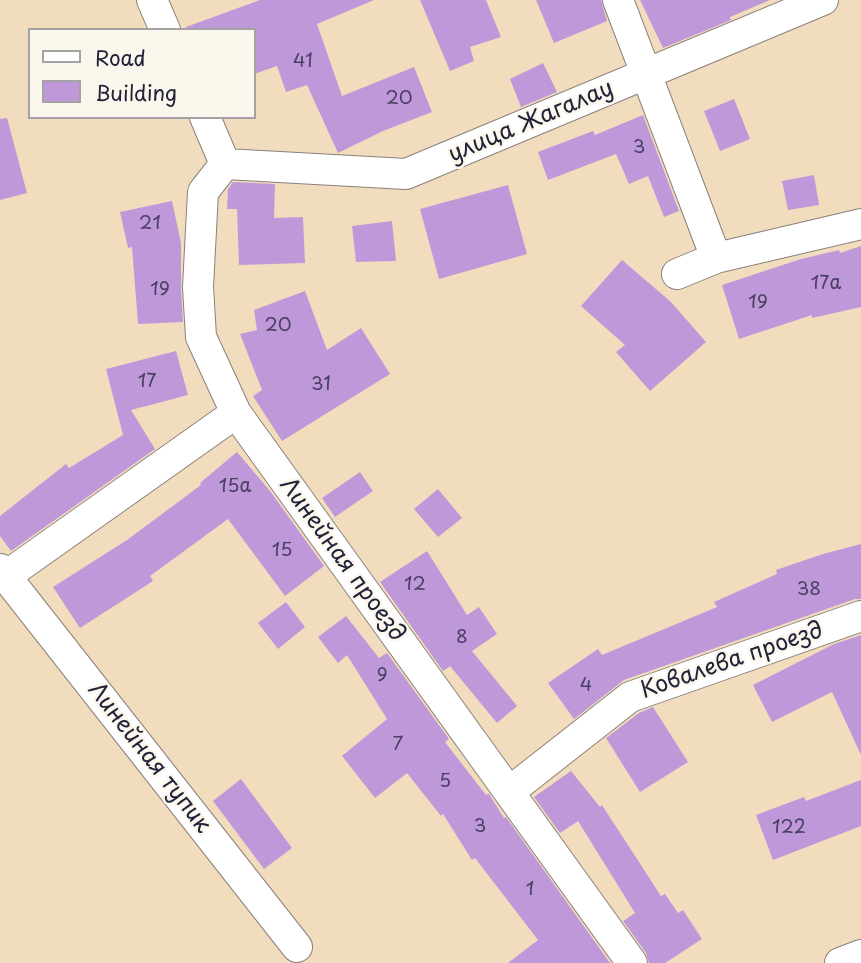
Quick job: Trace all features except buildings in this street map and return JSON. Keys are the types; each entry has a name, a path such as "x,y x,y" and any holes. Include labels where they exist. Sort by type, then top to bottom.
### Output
{"street":[{"path":"152,0 164,28"},
{"path":"618,0 716,258"},
{"name":"улица Жагалау","path":"225,164 406,174 823,0"},
{"path":"206,119 225,164"},
{"name":"Линейная проезд","path":"225,164 203,192 198,287 201,337 236,413 632,963"},
{"path":"677,274 716,258 861,224"},
{"path":"3,573 236,413"},
{"name":"Линейная тупик","path":"3,573 297,947"},
{"name":"Ковалева проезд","path":"509,792 630,697 861,616"},
{"path":"840,963 861,956"}]}
